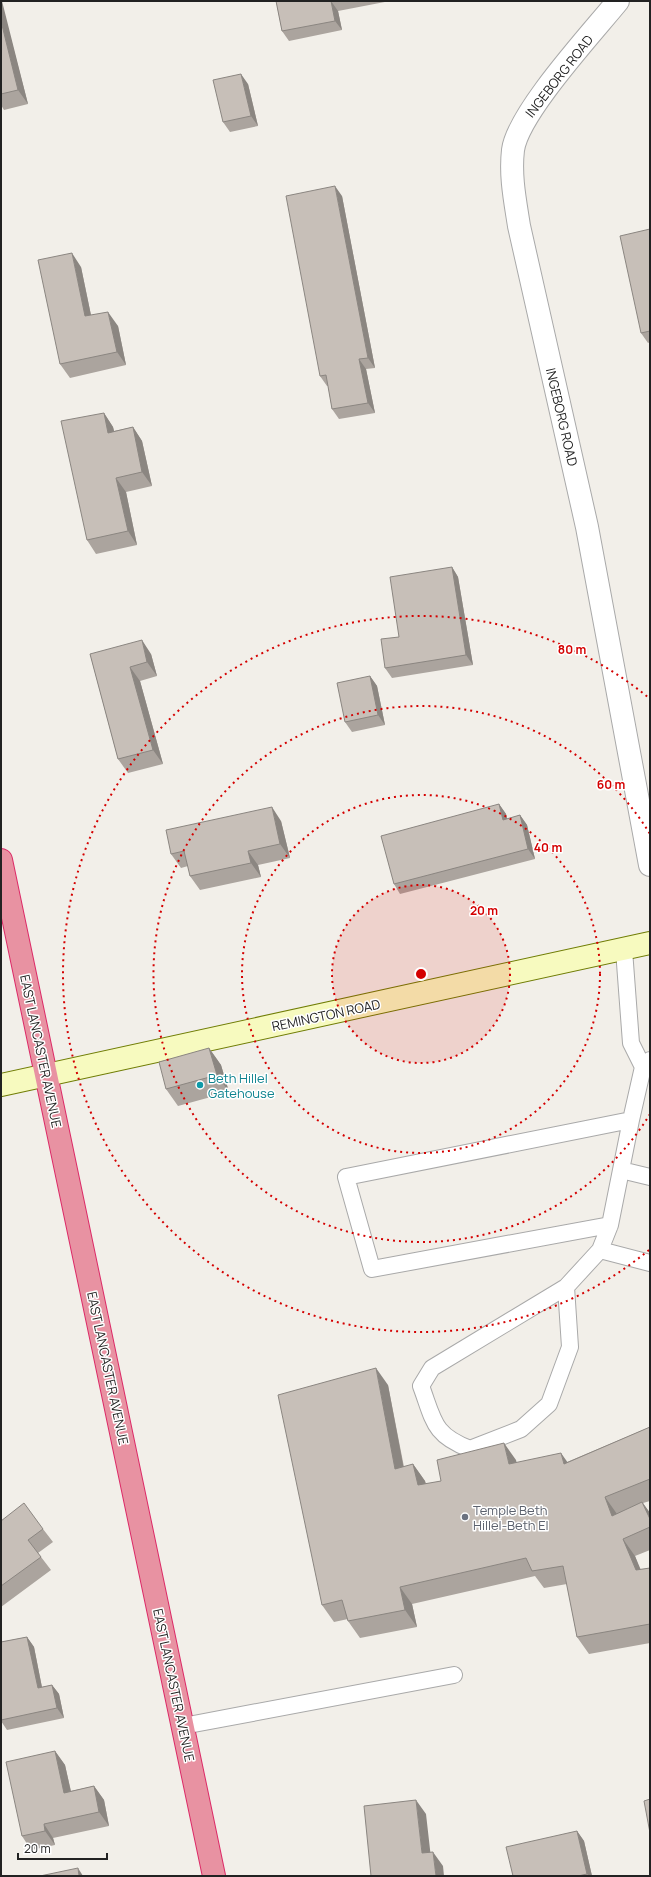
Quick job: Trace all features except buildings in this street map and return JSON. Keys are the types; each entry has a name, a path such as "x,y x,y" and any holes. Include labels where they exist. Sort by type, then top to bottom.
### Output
{"highway":[{"name":"EAST LANCASTER AVENUE","path":"1,860 214,1876"}],"main road":[{"name":"REMINGTON ROAD","path":"1,1085 624,950 650,943"}],"street":[{"name":"INGEBORG ROAD","path":"618,1 550,85 524,121 514,148 512,177 519,226 587,527 650,865"}],"lane":[{"path":"566,1287 570,1347 549,1404 521,1429 470,1449 453,1442 437,1428 421,1386 432,1368 566,1287 600,1250 610,1225 631,1120 644,1090 646,1063 631,1043 624,950"},
{"path":"610,1225 372,1268 346,1177 631,1120"},
{"path":"620,1170 650,1177"},
{"path":"600,1250 650,1263"},
{"path":"183,1726 454,1675"}],"place":[{"name":"Beth Hillel Gatehouse","path":"200,1085"},
{"name":"Temple Beth Hillel-Beth El","path":"465,1517"}]}
